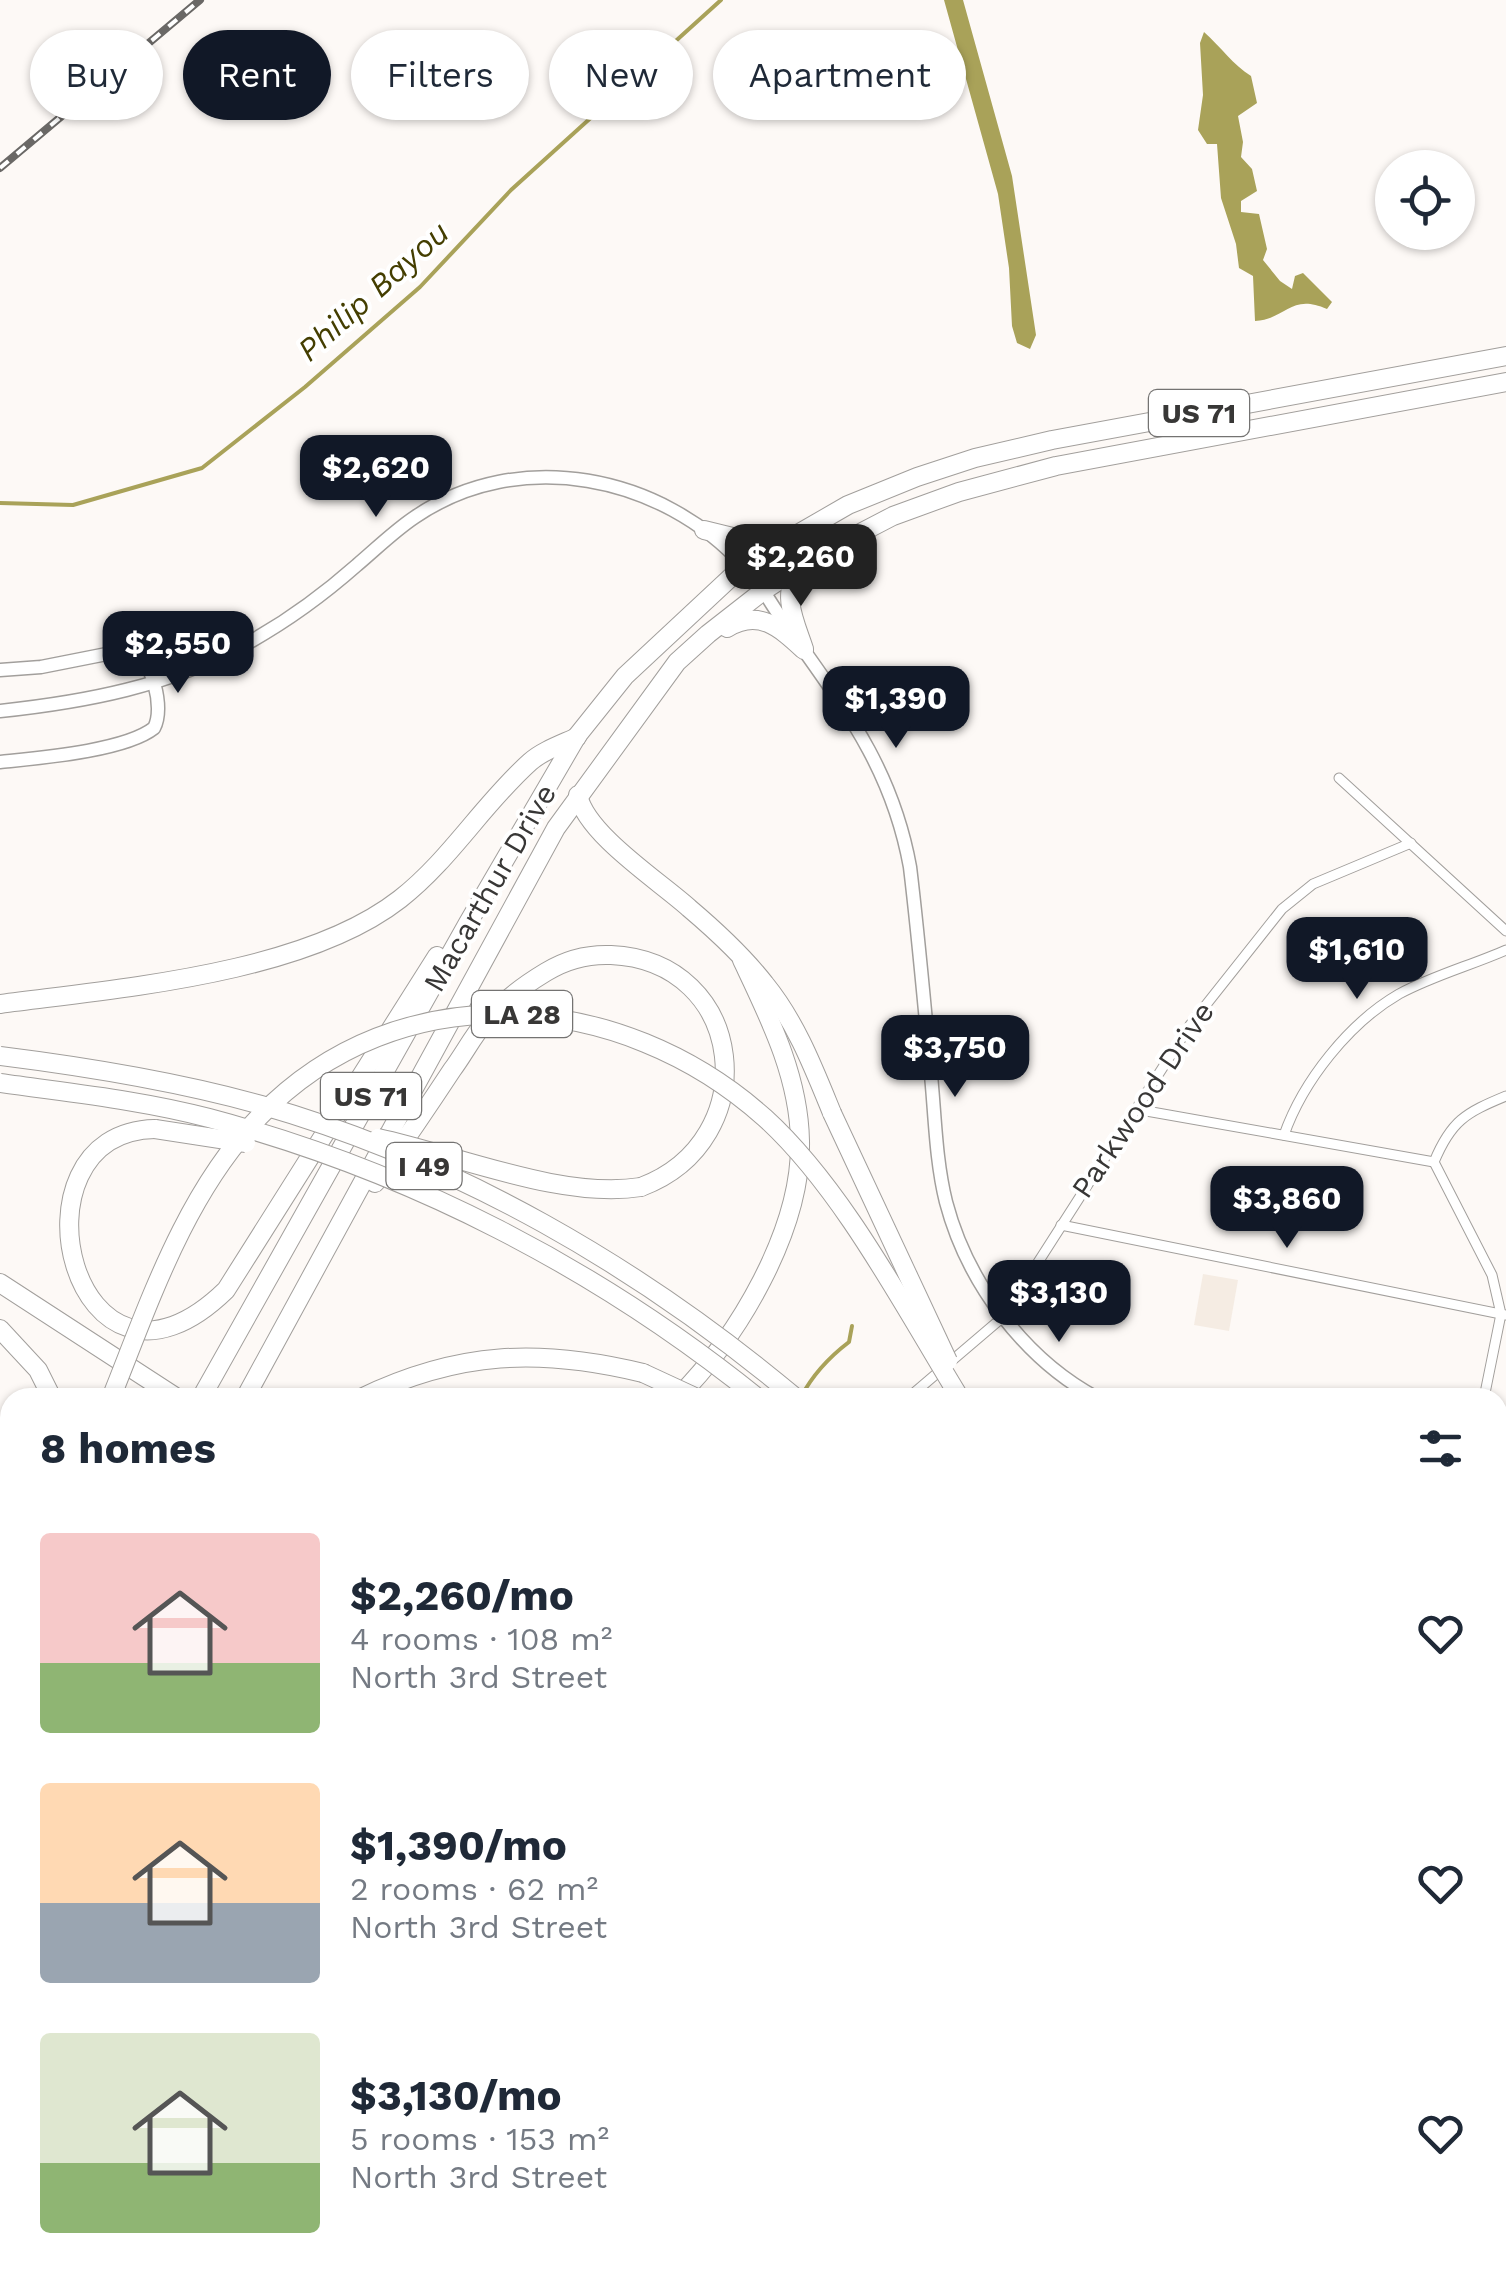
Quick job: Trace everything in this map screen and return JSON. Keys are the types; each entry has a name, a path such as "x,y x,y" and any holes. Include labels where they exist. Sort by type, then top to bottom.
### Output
{"highway":[{"name":"Macarthur Drive","path":"207,1388 577,736 625,676 744,565 876,492 1012,448 1506,356"},
{"name":"Macarthur Drive","path":"251,1388 556,828 677,662 763,591 807,562 905,511 1030,472 1506,382"},
{"path":"704,530 741,541 765,540 876,492"},
{"path":"804,650 789,589 807,562"},
{"path":"677,662 748,618 771,623 804,650"},
{"path":"0,1004 259,962 334,937 373,918 424,879 533,759 577,736"},
{"path":"578,795 582,811 602,834 694,912 742,960 765,984 794,1027 957,1388"},
{"path":"56,1270 81,1306 116,1327 162,1328 205,1310 226,1290 438,955 468,922"},
{"path":"334,1128 407,1144 563,1186 602,1191 641,1187 687,1162 710,1132 719,1112 726,1076 721,1038 707,1007 684,981 637,958 587,955 542,974 487,1020 365,1199 342,1223"},
{"path":"686,1388 722,1347 748,1306 778,1241 795,1185 800,1142 790,1080 769,1016 742,960"},
{"name":"LA 28","path":"115,1388 183,1229 228,1156 257,1118 334,1057 374,1038 438,1019 512,1014 577,1022 637,1038 705,1072 766,1120 817,1176 848,1218 956,1388"},
{"name":"I 49","path":"0,1056 150,1078 334,1128 542,1221 689,1313 783,1388"},
{"name":"I 49","path":"0,1082 178,1111 336,1156 444,1203 575,1270 672,1333 745,1388"},
{"path":"60,1176 81,1150 121,1132 155,1130 336,1156"},
{"path":"0,1283 162,1388"},
{"path":"0,1330 38,1370 47,1388"},
{"path":"385,1388 473,1360 542,1356 642,1373 675,1388"}],"street":[{"path":"0,711 75,701 152,683 208,662 272,629 328,589 415,516 476,487 534,478 592,480 652,500 704,530 744,565 872,751 901,822 912,884 946,1201 966,1254 1003,1316 1051,1367 1081,1388"},
{"path":"0,670 132,649 146,662 158,720 147,733 82,751 0,762"},
{"path":"1339,778 1506,931"},
{"name":"Parkwood Drive","path":"920,1388 1003,1316 1190,1024 1296,896 1313,884 1411,843"},
{"path":"1284,1135 1294,1107 1313,1079 1375,1011 1401,993 1506,950"},
{"path":"1434,1162 1448,1131 1464,1116 1506,1096"},
{"path":"1135,1109 1434,1162"},
{"path":"1434,1162 1492,1275 1503,1314"},
{"path":"1061,1226 1503,1314"},
{"path":"1486,1388 1506,1301"}],"shaded area":[{"path":"944,0 963,0 1012,176 1036,335 1030,349 1017,343 1012,326 1009,268 998,194 966,79 966,30 952,30"},
{"path":"1204,32 1251,76 1257,103 1238,116 1243,142 1241,157 1252,169 1257,191 1241,201 1241,212 1259,214 1267,249 1263,260 1280,281 1292,289 1295,276 1303,273 1332,302 1327,309 1296,305 1255,321 1253,276 1239,268 1236,244 1221,198 1217,144 1207,144 1198,130 1203,95 1200,43"},
{"path":"1203,1274 1238,1280 1229,1331 1194,1325"}],"waterway":[{"name":"Philip Bayou","path":"0,503 73,505 202,468 305,387 420,287 511,190 721,0"},
{"name":"Philip Bayou","path":"807,1388 849,1342 852,1326"}],"railway":[{"path":"0,168 200,0"}]}
